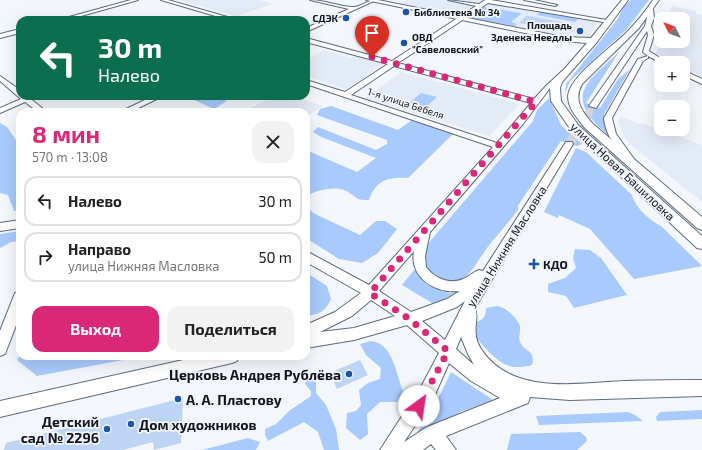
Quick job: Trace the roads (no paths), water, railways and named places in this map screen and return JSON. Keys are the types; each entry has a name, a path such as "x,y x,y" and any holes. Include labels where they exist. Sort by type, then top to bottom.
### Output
{"main road":[{"path":"372,0 564,39 583,41 594,40"},
{"path":"566,71 594,40 625,0"},
{"path":"634,166 589,126 575,107 573,99 577,84 582,78 633,31 656,0"},
{"path":"564,39 579,44 585,50"},
{"name":"улица Новая Башиловка","path":"566,71 558,81 555,95 556,101 566,117 575,128 702,244"},
{"name":"улица Новая Башиловка","path":"634,166 702,225"}],"street":[{"path":"76,16 136,0"},
{"path":"163,0 221,16"},
{"path":"312,0 354,9"},
{"path":"310,28 372,0"},
{"path":"450,0 481,6"},
{"path":"526,0 564,6"},
{"path":"346,95 488,1 611,17"},
{"path":"594,106 648,26 651,18 651,8"},
{"path":"648,26 651,35 646,52 654,57"},
{"path":"0,36 16,32"},
{"path":"310,41 536,102"},
{"path":"623,61 635,56 654,60"},
{"path":"634,166 613,135 608,124 608,118 640,60 646,57"},
{"path":"310,330 341,317 354,308 370,293 557,78 566,71"},
{"path":"690,76 702,82"},
{"path":"0,78 16,91"},
{"name":"1-я улица Бебеля","path":"310,83 499,146"},
{"path":"0,111 17,100"},
{"path":"28,100 38,108"},
{"path":"133,108 151,100"},
{"name":"улица Нижняя Масловка","path":"389,450 427,394 478,288 569,144"},
{"path":"0,227 16,225"},
{"path":"426,230 420,252 420,266 426,276 439,284 449,286 465,284 473,280 496,261"},
{"path":"310,258 370,293 408,318 466,367 491,384 506,393 522,397"},
{"path":"310,340 354,334 441,308 478,288"},
{"path":"478,288 467,322 468,339 473,351 493,372 503,379 518,386 549,392"},
{"path":"0,349 16,307"},
{"path":"0,409 214,360"},
{"path":"408,450 433,434 522,397 549,392 702,388"},
{"path":"433,434 447,450"}],"tunnel":[{"path":"588,114 593,106"},
{"path":"569,144 589,113"}],"place":[{"name":"Библиотека № 34","path":"406,12"},
{"name":"СДЭК","path":"346,18"},
{"name":"Площадь Зденека Неедлы","path":"580,31"},
{"name":"ОВД \"Савеловский\"","path":"404,43"},
{"name":"КДО","path":"534,264"},
{"name":"Церковь Андрея Рублёва","path":"349,374"},
{"name":"А. А. Пластову","path":"178,399"},
{"name":"Дом художников","path":"131,424"},
{"name":"Детский сад № 2296","path":"107,429"}]}
